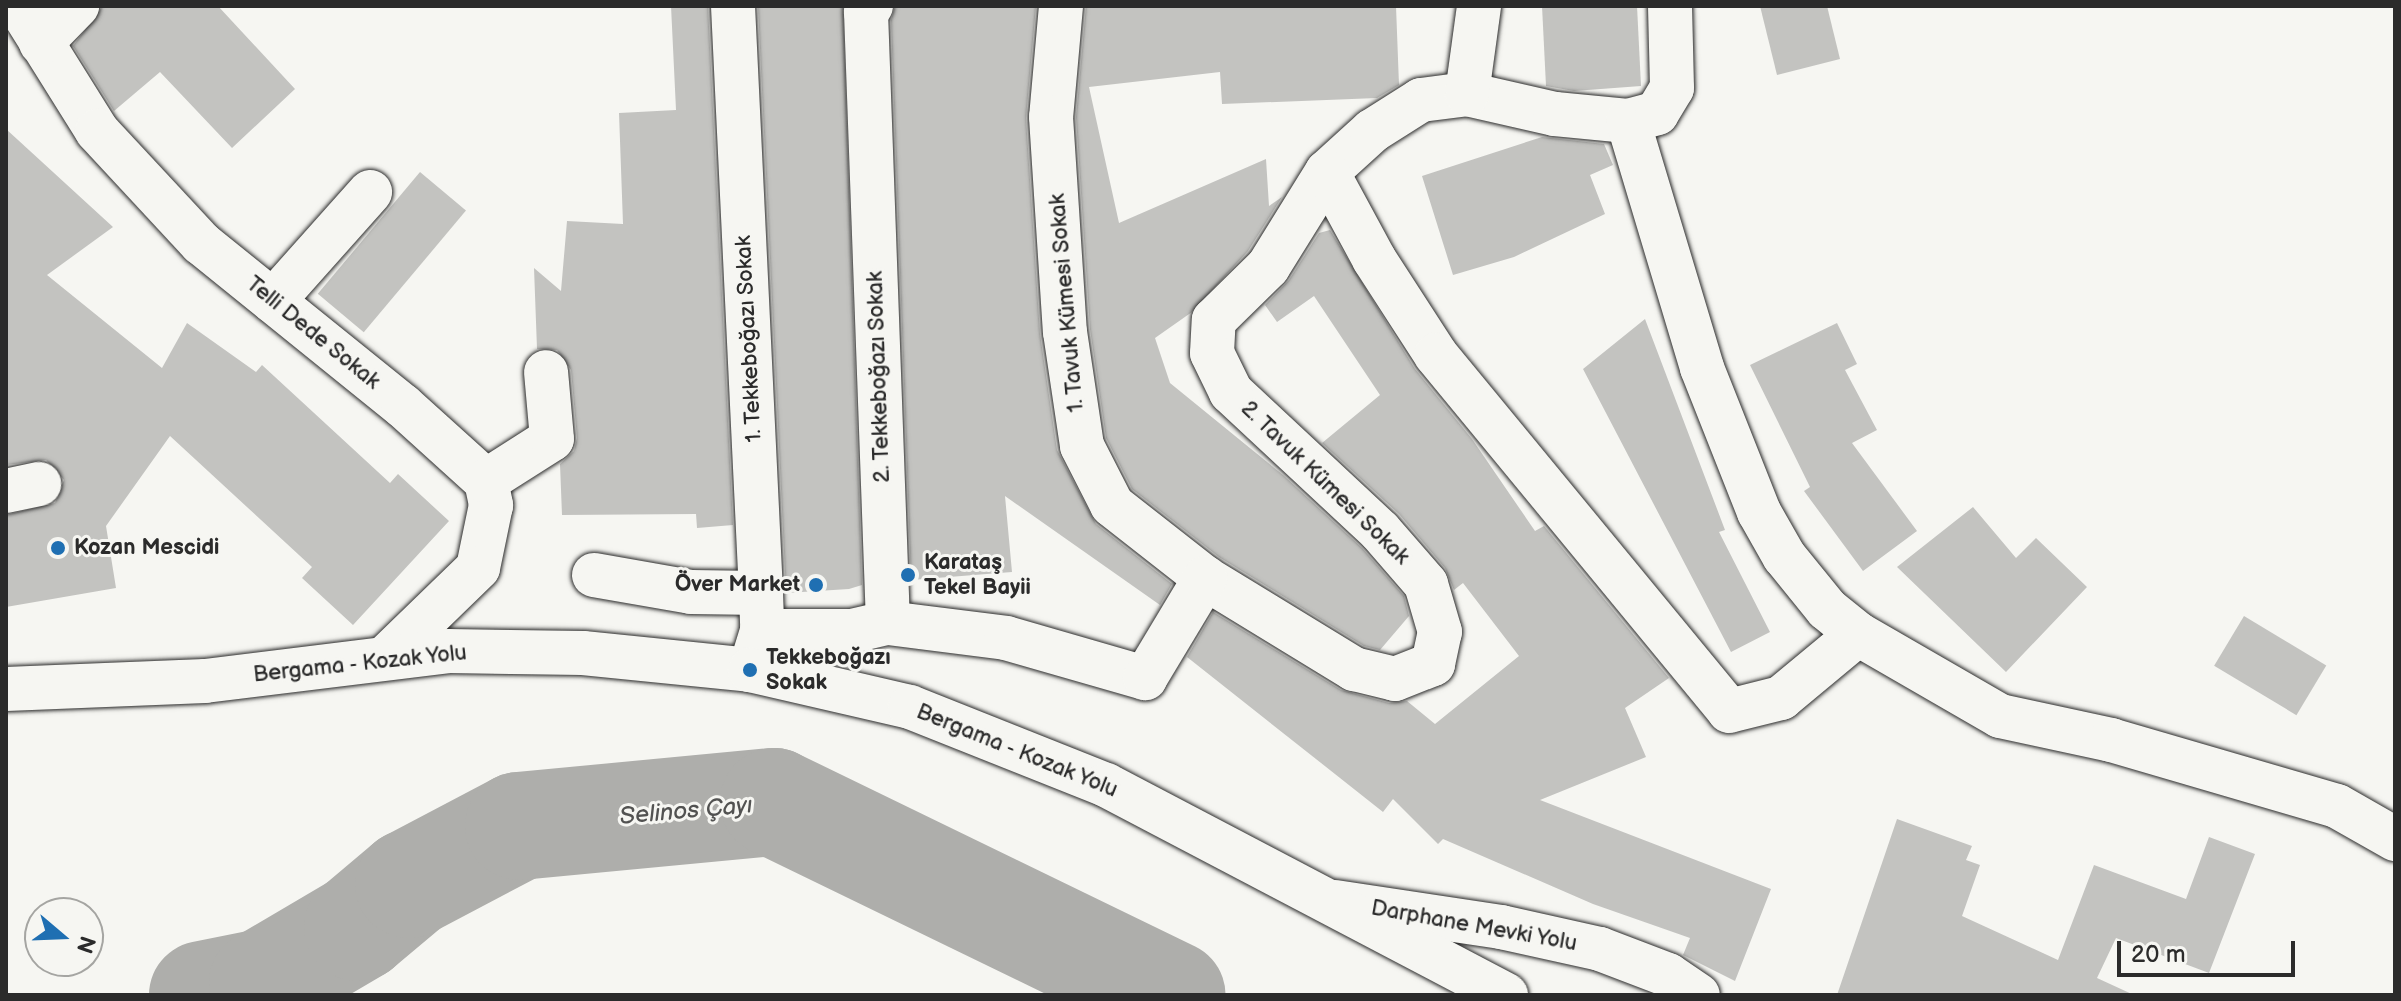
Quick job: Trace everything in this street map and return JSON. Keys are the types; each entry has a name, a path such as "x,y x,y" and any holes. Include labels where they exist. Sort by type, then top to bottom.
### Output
{"street":[{"name":"Telli Dede Sokak","path":"19,6 97,131 201,243 403,406 496,472"},
{"path":"41,43 77,6"},
{"name":"1. Tekkeboğazı Sokak","path":"733,6 758,631"},
{"name":"2. Tekkeboğazı Sokak","path":"871,6 866,12 888,623"},
{"name":"1. Tavuk Kümesi Sokak","path":"1061,6 1051,117 1065,332 1082,446 1112,505 1205,578 1354,669 1395,679 1433,664"},
{"path":"1479,6 1467,94 1555,114 1628,121 1657,113 1672,88 1670,6"},
{"name":"2. Tavuk Kümesi Sokak","path":"1433,664 1440,632 1426,584 1380,531 1231,392 1212,353 1214,320 1268,267 1327,172 1372,131 1421,100 1467,94"},
{"path":"1628,121 1702,368 1759,512 1784,556 1827,609 1858,634 2000,716 2111,740 2337,806 2395,839"},
{"path":"1327,172 1374,259 1436,355 1729,711 1781,698 1858,634"},
{"path":"273,301 370,192"},
{"path":"386,657 478,568 496,472 548,441 546,372"},
{"path":"594,575 691,592 758,631 852,631 888,623 1006,638 1145,678 1205,578"},
{"name":"Bergama - Kozak Yolu","path":"6,689 205,681 448,651 583,653 758,631 924,712 1106,785 1335,902 1506,995"},
{"name":"Darphane Mevki Yolu","path":"1335,902 1501,927 1600,949 1668,975 1698,995"}],"building":[{"path":"103,6 218,6 295,89 232,148 160,72 114,111 73,46"},
{"path":"671,6 708,6 733,525 697,528 696,514 562,515 560,464 574,451 577,438 571,370 557,350 537,349 534,268 561,291 567,221 623,224 619,113 676,110"},
{"path":"758,6 843,6 862,585 849,589 786,593"},
{"path":"895,6 1036,6 1026,118 1040,334 1057,450 1096,524 1172,584 1160,605 1005,496 1012,572 911,580 891,20"},
{"path":"1086,6 1396,6 1399,85 1377,98 1222,104 1220,72 1089,87 1119,223 1266,159 1269,206 1282,197 1248,251 1192,312 1155,338 1170,383 1283,475 1362,548 1404,596 1409,616 1380,650 1364,646 1219,557 1132,489 1106,438 1090,329 1076,117"},
{"path":"1542,6 1637,6 1641,86 1574,91 1546,86"},
{"path":"1760,6 1827,6 1840,59 1777,75"},
{"path":"6,129 113,227 47,275 162,368 187,323 256,372 262,365 390,483 398,474 449,521 353,625 302,578 312,567 170,436 106,526 116,588 6,607 6,515 55,503 64,480 46,460 6,465"},
{"path":"1542,137 1604,144 1613,165 1590,175 1605,214 1514,257 1453,275 1422,176"},
{"path":"420,172 466,211 364,332 318,294"},
{"path":"1330,230 1415,369 1472,439 1535,531 1544,526 1669,678 1625,708 1646,757 1540,800 1771,889 1735,981 1683,955 1690,938 1593,904 1443,839 1438,844 1393,799 1383,812 1187,657 1213,612 1341,690 1389,703 1407,701 1435,724 1519,656 1463,583 1454,590 1445,568 1399,514 1322,443 1380,395 1314,296 1277,322 1265,305 1289,280 1319,233"},
{"path":"1645,319 1725,530 1719,532 1770,632 1731,652 1583,369"},
{"path":"1837,323 1857,364 1845,370 1877,430 1852,443 1917,531 1863,571 1804,491 1810,487 1750,365"},
{"path":"1973,507 2016,558 2036,538 2087,587 2006,672 1897,567"},
{"path":"2244,616 2326,665 2296,715 2214,666"},
{"path":"1897,819 1972,846 1966,860 1980,865 1962,916 2058,960 2094,865 2186,899 2209,837 2255,854 2209,973 2116,938 2097,978 2134,995 1837,995"}],"waterway":[{"name":"Selinos Çayı","path":"203,995 263,983 358,927 409,884 519,826 774,802 1172,995"}],"place":[{"name":"Kozan Mescidi","path":"58,548"},
{"name":"Karataş Tekel Bayii","path":"908,575"},
{"name":"Över Market","path":"816,585"},
{"name":"Tekkeboğazı Sokak","path":"750,670"}]}
